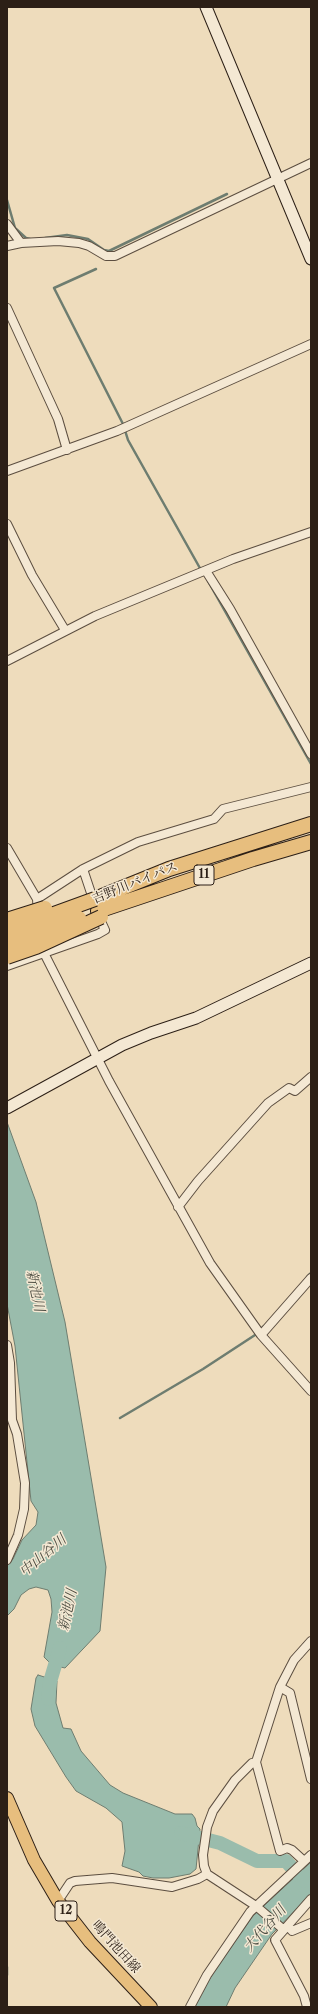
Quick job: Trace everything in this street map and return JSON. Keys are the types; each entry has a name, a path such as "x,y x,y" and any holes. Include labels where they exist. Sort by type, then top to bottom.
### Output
{"highway":[{"name":"吉野川バイパス","path":"7,944 97,905 169,868 311,824"},
{"name":"吉野川バイパス","path":"7,931 97,905 131,900 253,859 311,842"},
{"path":"7,920 97,905"},
{"name":"11","path":"7,956 36,947 97,905"}],"main road":[{"name":"鳴門池田線","path":"7,1798 34,1860 58,1901 90,1942 151,2007"}],"street":[{"path":"206,7 311,259"},
{"path":"7,246 21,243 58,241 79,243 89,246 106,256 115,256 278,180 311,163"},
{"path":"7,224 21,243"},
{"path":"7,308 58,419 67,450"},
{"path":"7,471 138,423 311,344"},
{"path":"7,524 32,575 54,615 65,630"},
{"path":"7,661 41,645 65,630 206,571 311,532"},
{"path":"206,571 230,608 311,754"},
{"path":"38,899 83,869 138,842 214,819 223,809 311,787"},
{"path":"7,848 38,899 41,940 44,953 98,1059 178,1208 210,1263 261,1334 311,1392"},
{"path":"7,966 105,930 101,924 83,869"},
{"path":"9,1107 122,1045 151,1033 196,1018 311,962"},
{"path":"178,1208 198,1182 268,1103 288,1088 295,1091 311,1077"},
{"path":"261,1334 311,1278"},
{"path":"7,1345 10,1363 12,1420 17,1434 25,1483 24,1509 19,1529 7,1560"},
{"path":"301,1863 292,1850 288,1848 280,1851 256,1762 280,1687 294,1660 311,1641"},
{"path":"280,1687 290,1693 311,1779"},
{"path":"256,1762 252,1763 235,1780 213,1811 207,1827 203,1855 204,1866 207,1874 257,1907 284,1928 292,1931 311,1924"},
{"path":"190,2007 207,1975 257,1907 291,1872 311,1855"},
{"path":"58,1901 70,1883 75,1881 112,1878 172,1887 198,1880 207,1874"},
{"path":"308,2007 276,1940 284,1928 311,1899"}],"water":[{"name":"中山谷川","path":"7,1122 36,1202 65,1322 106,1567 100,1631 65,1668 52,1665 44,1657 52,1612 51,1599 48,1590 36,1587 29,1589 21,1595 14,1609 7,1616 7,1566 13,1559 22,1540 36,1525 38,1512 31,1501 15,1346 7,1304"},
{"path":"38,1675 57,1681 56,1703 63,1728 71,1729 81,1751 110,1785 123,1793 175,1814 192,1814 195,1818 197,1826 200,1829 196,1869 190,1874 169,1878 153,1878 143,1876 139,1872 122,1866 125,1851 122,1822 106,1808 76,1791 35,1726 31,1709 36,1678"},
{"name":"大代谷川","path":"311,1862 311,1894 272,1934 235,1988 226,2007 194,2007 214,1971 253,1916"}],"waterway":[{"path":"45,238 67,235 88,239 104,250 109,251 227,194"},
{"path":"7,200 15,228 26,238 30,239"},
{"path":"96,269 54,288 123,424 128,440 201,570"},
{"path":"208,581 311,764"},
{"path":"307,1277 311,1273"},
{"path":"120,1418 203,1369 255,1335 264,1326"},
{"name":"新池川","path":"48,1699 50,1682 60,1648"},
{"name":"新池川","path":"181,1833 220,1843 257,1861 286,1861 304,1881"},
{"path":"7,1967 7,1975"}]}
